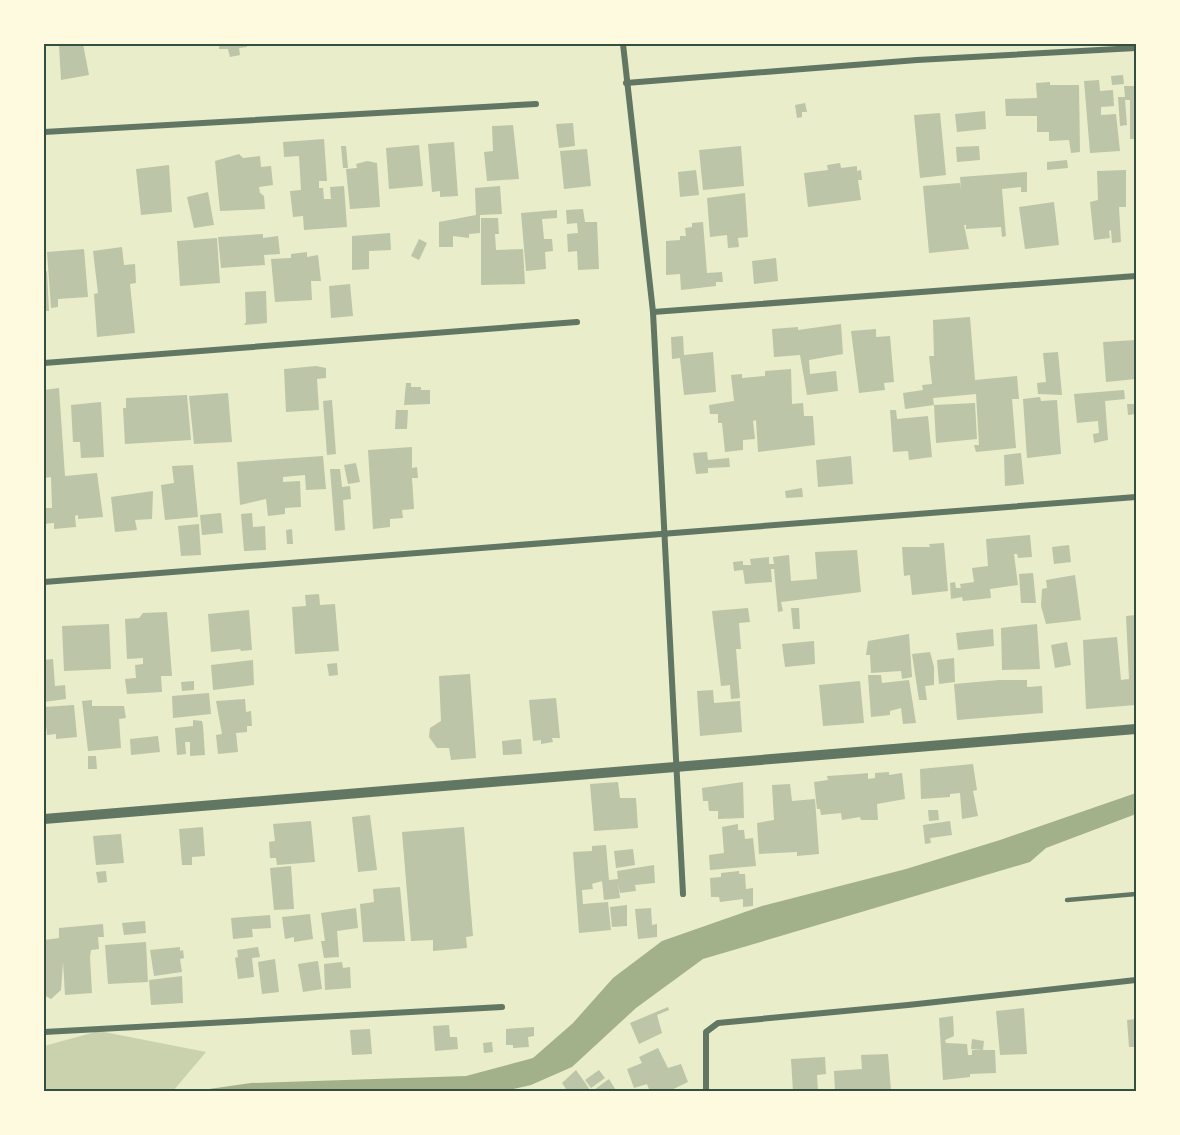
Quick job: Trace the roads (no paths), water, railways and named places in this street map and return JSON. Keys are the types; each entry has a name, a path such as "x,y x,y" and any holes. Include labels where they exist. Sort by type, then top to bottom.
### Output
{"street":[{"path":"623,44 653,312 683,894"},
{"path":"626,83 917,60 1137,48"},
{"path":"44,132 536,104"},
{"path":"653,312 1137,276"},
{"path":"44,363 576,322"},
{"path":"44,582 1137,497"},
{"path":"44,819 1137,729"},
{"path":"706,1092 706,1032 718,1023 1137,980"},
{"path":"44,1032 502,1007"}],"lane":[{"path":"1067,900 1137,894"}]}
